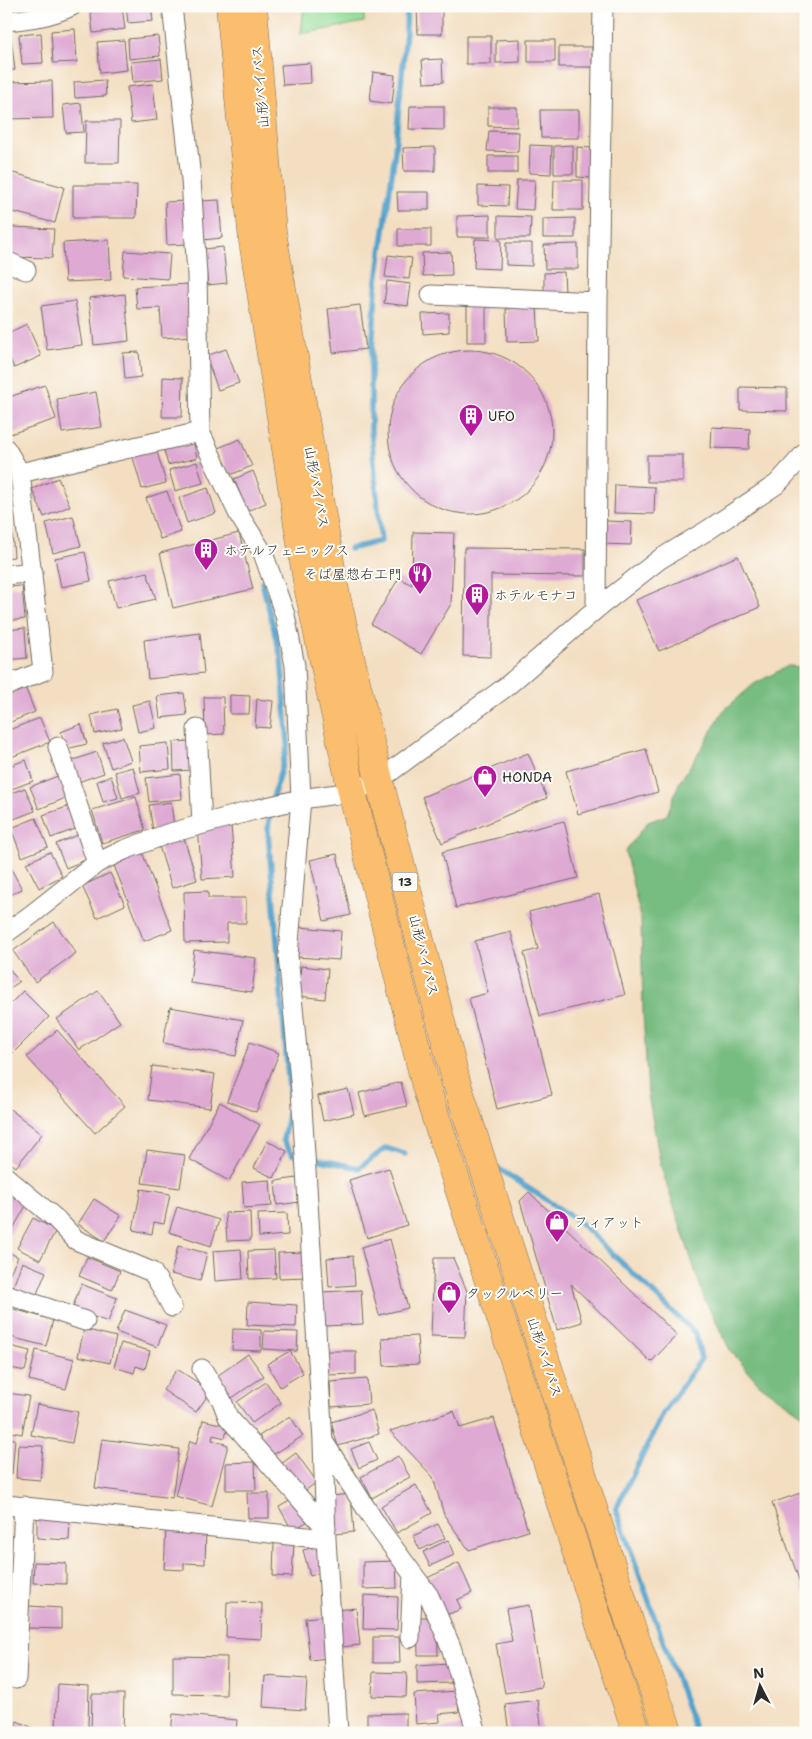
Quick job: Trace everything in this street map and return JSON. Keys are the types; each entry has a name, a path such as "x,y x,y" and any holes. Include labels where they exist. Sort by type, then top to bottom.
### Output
{"highway":[{"name":"山形バイパス","path":"230,6 253,241 308,587 352,792 427,1090 637,1733"},
{"name":"山形バイパス","path":"254,6 272,232 336,596 379,780 456,1081 627,1613 669,1733"}],"street":[{"path":"6,21 32,19 58,13 72,6"},
{"path":"172,6 191,179 197,275 200,432 239,515 263,553 286,615 295,666 301,799 288,955 306,1164 338,1733"},
{"path":"596,608 598,302 603,6"},
{"path":"6,261 26,270"},
{"path":"431,294 598,302"},
{"path":"20,473 200,432"},
{"path":"6,449 20,473 43,671 6,686"},
{"path":"6,932 31,915 97,863 124,850 167,834 258,809 301,799 352,792 379,780 507,686 596,608 660,559 716,525 777,484 806,452"},
{"path":"6,575 33,572"},
{"path":"197,730 202,824"},
{"path":"58,747 97,863"},
{"path":"6,1177 56,1219 76,1240 152,1272 172,1307"},
{"path":"6,1294 85,1321"},
{"path":"202,1369 222,1401 228,1418 326,1534"},
{"path":"322,1441 378,1527 429,1596 451,1647 477,1733"},
{"path":"16,1680 15,1505 326,1534"},
{"path":"410,1638 413,1574"}],"green space":[{"path":"304,6 364,6 364,22 301,34"},
{"path":"788,666 806,667 806,1417 759,1384 730,1350 704,1298 661,1167 648,1094 643,1013 641,919 625,851 648,822 667,815 679,783 723,711 754,684"}],"building":[{"path":"90,6 122,6 125,29 93,33"},
{"path":"126,6 151,6 153,21 128,23"},
{"path":"417,6 442,6 442,34 418,34"},
{"path":"75,29 77,62 53,63 51,31"},
{"path":"41,33 43,63 22,64 19,35"},
{"path":"158,36 160,56 129,59 128,39"},
{"path":"466,36 491,36 491,64 466,64"},
{"path":"11,37 15,70 6,71 6,38"},
{"path":"520,39 520,62 496,63 496,40"},
{"path":"124,40 127,70 100,73 97,42"},
{"path":"528,40 555,40 555,62 528,62"},
{"path":"559,47 592,47 592,67 559,67"},
{"path":"161,59 163,79 133,82 131,62"},
{"path":"442,59 443,82 424,83 422,60"},
{"path":"310,63 311,83 283,85 281,65"},
{"path":"373,72 395,75 392,104 370,101"},
{"path":"105,80 106,96 75,98 74,82"},
{"path":"52,81 53,118 6,119 6,82"},
{"path":"153,84 157,120 131,123 127,87"},
{"path":"81,103 84,132 66,133 63,105"},
{"path":"410,106 444,106 444,130 409,129"},
{"path":"488,107 517,107 517,127 488,126"},
{"path":"540,110 579,110 579,138 541,138"},
{"path":"86,121 120,121 119,163 85,163"},
{"path":"489,131 519,132 518,152 487,151"},
{"path":"530,145 552,146 551,174 529,173"},
{"path":"573,145 573,174 554,174 554,146"},
{"path":"435,147 435,171 404,171 403,148"},
{"path":"577,147 593,148 593,178 577,177"},
{"path":"488,156 517,156 517,173 488,173"},
{"path":"6,171 64,187 55,223 6,210"},
{"path":"517,180 535,180 533,210 515,209"},
{"path":"554,180 583,180 583,210 553,210"},
{"path":"73,185 137,185 136,218 73,218"},
{"path":"478,186 508,187 507,206 478,205"},
{"path":"397,192 429,192 429,210 398,210"},
{"path":"219,200 222,238 203,240 200,201"},
{"path":"186,201 188,244 167,245 165,202"},
{"path":"490,215 490,237 457,237 457,216"},
{"path":"498,216 531,217 530,238 498,238"},
{"path":"575,218 575,238 543,238 543,219"},
{"path":"12,227 54,229 52,258 11,257"},
{"path":"398,229 431,229 431,246 398,246"},
{"path":"475,239 501,240 500,269 474,268"},
{"path":"109,240 111,280 65,282 63,243"},
{"path":"506,243 532,243 532,266 506,265"},
{"path":"578,244 578,269 545,269 544,245"},
{"path":"223,247 227,283 208,285 204,249"},
{"path":"125,251 170,254 168,279 123,276"},
{"path":"451,252 452,275 423,276 422,253"},
{"path":"388,255 412,258 409,279 385,277"},
{"path":"564,272 565,293 544,294 544,273"},
{"path":"387,281 411,284 408,306 384,303"},
{"path":"189,284 192,336 162,338 160,308 137,309 135,287"},
{"path":"125,294 129,341 94,345 89,298"},
{"path":"75,301 82,345 47,350 41,306"},
{"path":"467,304 486,304 486,342 467,342"},
{"path":"360,305 366,349 333,353 328,309"},
{"path":"537,307 539,341 507,342 506,309"},
{"path":"449,313 449,332 423,334 422,314"},
{"path":"27,324 41,356 14,368 6,350 6,334"},
{"path":"226,349 239,383 218,390 206,356"},
{"name":"UFO","path":"470,350 494,354 515,364 528,374 538,387 548,408 552,432 548,456 538,477 528,490 515,500 494,510 470,514 446,510 425,500 412,490 402,477 392,456 388,432 392,408 402,387 412,374 425,364 446,354"},
{"path":"139,352 141,377 125,379 123,353"},
{"path":"163,377 183,378 182,417 162,417"},
{"path":"45,385 56,419 10,434 6,422 6,398"},
{"path":"740,387 787,388 787,411 740,410"},
{"path":"96,392 102,427 62,433 57,399"},
{"path":"712,427 750,429 749,449 711,448"},
{"path":"193,439 197,458 168,465 163,447"},
{"path":"240,439 252,466 230,475 218,448"},
{"path":"156,448 166,483 142,489 132,454"},
{"path":"647,455 683,455 683,482 647,482"},
{"path":"197,462 203,483 175,491 169,470"},
{"path":"253,471 266,503 247,511 234,479"},
{"path":"58,478 70,506 44,517 32,489"},
{"path":"615,485 655,487 654,514 614,513"},
{"path":"208,488 216,513 187,523 179,498"},
{"path":"167,491 181,532 160,539 146,498"},
{"path":"73,516 81,546 53,553 46,523"},
{"path":"11,518 14,557 6,558 6,519"},
{"path":"605,521 632,522 631,545 603,544"},
{"name":"そば屋惣右工門","path":"413,532 454,533 451,604 421,654 371,624 399,578 412,585"},
{"name":"ホテルフェニックス","path":"239,533 253,589 173,608 160,553"},
{"name":"ホテルモナコ","path":"464,548 585,549 585,576 491,575 491,657 463,656"},
{"path":"85,552 91,581 61,587 55,558"},
{"path":"738,556 760,607 659,651 636,600"},
{"path":"147,572 156,599 116,608 109,581"},
{"path":"22,586 25,619 6,621 6,587"},
{"path":"25,628 27,658 6,660 6,630"},
{"path":"200,633 204,673 148,679 144,640"},
{"path":"25,687 35,712 6,724 6,694"},
{"path":"184,693 187,715 160,718 157,696"},
{"path":"230,695 250,696 249,714 230,714"},
{"path":"204,697 223,697 224,734 205,735"},
{"path":"257,699 273,701 270,728 255,727"},
{"path":"150,701 156,728 138,732 132,705"},
{"path":"117,709 122,728 95,734 91,715"},
{"path":"40,718 50,742 6,759 6,731"},
{"path":"81,724 87,744 66,749 61,732"},
{"path":"123,737 131,761 111,768 103,743"},
{"path":"192,741 194,770 174,771 173,742"},
{"path":"168,743 170,769 141,772 139,746"},
{"path":"646,749 658,792 578,814 566,771"},
{"path":"97,752 104,773 78,782 71,761"},
{"name":"HONDA","path":"528,753 547,798 442,843 422,797"},
{"path":"26,760 33,781 6,791 6,767"},
{"path":"133,767 140,793 122,798 115,772"},
{"path":"180,774 182,799 149,802 146,778"},
{"path":"60,775 68,797 39,809 30,787"},
{"path":"111,776 118,798 103,802 97,781"},
{"path":"25,788 35,811 6,822 6,795"},
{"path":"136,797 145,830 102,843 92,810"},
{"path":"171,802 174,828 153,831 149,805"},
{"path":"70,806 78,828 51,838 43,815"},
{"path":"36,818 48,847 22,857 11,828"},
{"path":"564,821 578,878 456,908 442,852"},
{"path":"231,825 235,877 202,879 198,827"},
{"path":"80,834 90,858 66,868 56,844"},
{"path":"184,838 197,880 172,888 159,846"},
{"path":"50,852 62,876 39,888 26,863"},
{"path":"142,852 172,930 144,941 113,863"},
{"path":"337,854 351,915 324,921 310,860"},
{"path":"8,863 22,889 6,897 6,864"},
{"path":"110,873 125,905 97,918 82,886"},
{"path":"208,891 208,898 246,898 246,923 227,923 227,942 185,943 184,892"},
{"path":"599,894 625,995 540,1016 524,953 538,949 529,912"},
{"path":"54,922 76,953 35,982 13,951"},
{"path":"300,927 341,931 339,960 297,957"},
{"path":"511,932 552,1095 497,1109 469,998 488,993 475,941"},
{"path":"194,950 256,958 252,992 190,983"},
{"path":"6,964 19,982 6,991"},
{"path":"301,966 328,969 325,999 298,996"},
{"path":"23,991 49,1017 13,1053 6,1046 6,1008"},
{"path":"98,991 120,1022 79,1050 57,1019"},
{"path":"170,1007 243,1020 236,1056 163,1043"},
{"path":"57,1030 125,1106 95,1133 27,1057"},
{"path":"250,1042 279,1053 256,1112 227,1101"},
{"path":"152,1066 215,1074 210,1108 148,1100"},
{"path":"401,1082 407,1106 365,1116 359,1093"},
{"path":"348,1089 354,1114 323,1121 318,1096"},
{"path":"220,1102 260,1125 229,1181 189,1159"},
{"path":"6,1106 42,1134 16,1167 6,1160"},
{"path":"267,1141 287,1151 274,1178 254,1168"},
{"path":"147,1150 185,1155 180,1188 142,1183"},
{"path":"389,1168 407,1225 367,1238 349,1180"},
{"path":"297,1178 300,1202 277,1205 275,1181"},
{"path":"270,1180 272,1206 244,1208 242,1182"},
{"path":"141,1189 170,1194 164,1224 154,1222 152,1234 133,1230"},
{"path":"6,1190 28,1202 9,1236 6,1234"},
{"name":"フィアット","path":"529,1192 677,1335 651,1362 571,1284 582,1322 557,1330 520,1201"},
{"path":"94,1199 121,1216 104,1241 78,1224"},
{"path":"177,1207 219,1220 211,1246 169,1232"},
{"path":"250,1212 251,1240 227,1241 225,1213"},
{"path":"287,1213 288,1235 259,1237 258,1214"},
{"path":"33,1218 56,1230 40,1260 17,1248"},
{"path":"390,1239 408,1308 379,1315 361,1247"},
{"path":"178,1246 207,1253 200,1281 171,1274"},
{"path":"241,1249 243,1279 215,1281 213,1251"},
{"path":"274,1250 276,1278 249,1279 248,1251"},
{"path":"6,1251 18,1257 6,1281"},
{"path":"305,1252 306,1277 279,1278 278,1253"},
{"path":"353,1256 355,1285 329,1287 327,1258"},
{"path":"87,1257 120,1271 112,1290 79,1276"},
{"name":"タックルベリー","path":"434,1258 453,1258 467,1291 465,1337 431,1336"},
{"path":"22,1262 46,1272 36,1296 13,1287"},
{"path":"81,1284 117,1298 108,1322 72,1309"},
{"path":"361,1290 363,1324 325,1326 323,1292"},
{"path":"248,1302 297,1305 296,1327 247,1325"},
{"path":"6,1307 53,1320 46,1346 6,1336"},
{"path":"125,1310 166,1325 157,1347 116,1332"},
{"path":"84,1329 116,1337 110,1363 78,1356"},
{"path":"233,1329 261,1330 261,1351 232,1350"},
{"path":"264,1331 298,1332 297,1351 263,1349"},
{"path":"417,1336 419,1364 384,1366 382,1338"},
{"path":"121,1343 150,1351 145,1369 136,1366 134,1373 114,1367"},
{"path":"6,1345 30,1351 25,1371 6,1367"},
{"path":"36,1350 74,1359 66,1389 29,1380"},
{"path":"290,1351 303,1373 280,1387 267,1364"},
{"path":"325,1351 356,1351 356,1374 326,1375"},
{"path":"248,1354 264,1376 232,1398 217,1376"},
{"path":"177,1369 211,1391 196,1412 163,1390"},
{"path":"367,1379 369,1404 331,1407 330,1382"},
{"path":"266,1382 281,1403 252,1423 237,1402"},
{"path":"6,1393 29,1396 22,1434 6,1431"},
{"path":"37,1404 78,1412 72,1443 31,1435"},
{"path":"372,1410 379,1434 338,1446 331,1422"},
{"path":"454,1411 460,1428 494,1418 528,1531 469,1550 444,1515 433,1477 390,1431"},
{"path":"290,1416 303,1436 271,1456 259,1436"},
{"path":"203,1420 228,1426 225,1438 213,1435 212,1440 228,1445 212,1506 175,1496 190,1441 197,1443"},
{"path":"6,1438 15,1439 12,1474 6,1474"},
{"path":"102,1439 179,1449 172,1498 95,1488"},
{"path":"369,1442 377,1460 359,1468 351,1449"},
{"path":"18,1445 43,1446 40,1480 16,1478"},
{"path":"296,1453 317,1482 302,1493 281,1464"},
{"path":"398,1456 410,1477 372,1498 361,1477"},
{"path":"255,1462 256,1490 226,1490 226,1463"},
{"path":"416,1485 432,1513 397,1533 381,1506"},
{"path":"806,1491 806,1593 804,1594 772,1503"},
{"path":"247,1493 269,1493 269,1518 248,1518"},
{"path":"351,1494 354,1532 334,1534 331,1496"},
{"path":"295,1498 307,1522 292,1530 279,1507"},
{"path":"37,1517 70,1518 69,1540 37,1538"},
{"path":"438,1524 445,1538 420,1550 413,1536"},
{"path":"166,1529 206,1531 205,1564 184,1563 184,1570 164,1569"},
{"path":"448,1540 454,1555 430,1566 423,1552"},
{"path":"274,1543 294,1543 292,1577 273,1576"},
{"path":"316,1547 323,1572 310,1576 303,1550"},
{"path":"396,1561 397,1588 363,1589 363,1562"},
{"path":"34,1562 66,1563 66,1584 33,1583"},
{"path":"459,1563 472,1593 457,1600 461,1609 444,1616 427,1578"},
{"path":"364,1595 398,1597 397,1630 363,1629"},
{"path":"227,1602 262,1603 261,1639 226,1637"},
{"path":"529,1605 542,1687 505,1693 496,1644 512,1641 506,1609"},
{"path":"29,1606 61,1608 61,1629 28,1628"},
{"path":"356,1608 360,1645 341,1647 337,1610"},
{"path":"324,1616 328,1658 310,1660 305,1618"},
{"path":"417,1617 437,1617 438,1655 418,1655"},
{"path":"373,1637 399,1637 400,1663 373,1663"},
{"path":"173,1656 227,1657 226,1695 173,1694"},
{"path":"450,1663 451,1683 417,1684 417,1665"},
{"path":"373,1672 407,1673 406,1697 372,1696"},
{"path":"265,1676 307,1679 305,1710 263,1707"},
{"path":"58,1684 89,1686 88,1728 56,1727"},
{"path":"457,1691 459,1712 439,1714 440,1722 416,1724 414,1694"},
{"path":"92,1694 124,1694 123,1733 91,1733"},
{"path":"538,1700 542,1733 509,1733 505,1704"},
{"path":"406,1713 406,1733 367,1733 367,1714"},
{"path":"173,1714 237,1720 236,1733 171,1733"},
{"path":"17,1721 38,1730 37,1733 11,1733"},
{"path":"461,1726 462,1733 419,1733 419,1731"}],"waterway":[{"path":"350,549 381,541 371,431 371,368 376,288 394,160 407,6"},
{"path":"262,582 281,657 288,744 272,801"},
{"path":"270,810 268,831 290,1103 283,1140 292,1154 359,1168 386,1148 405,1154"},
{"path":"501,1170 578,1221 696,1334 701,1359 664,1412 616,1509 696,1733"}],"place":[{"name":"UFO","path":"471,437"},
{"name":"ホテルフェニックス","path":"206,571"},
{"name":"そば屋惣右工門","path":"420,595"},
{"name":"ホテルモナコ","path":"477,616"},
{"name":"HONDA","path":"485,798"},
{"name":"フィアット","path":"557,1243"},
{"name":"タックルベリー","path":"449,1314"}]}
